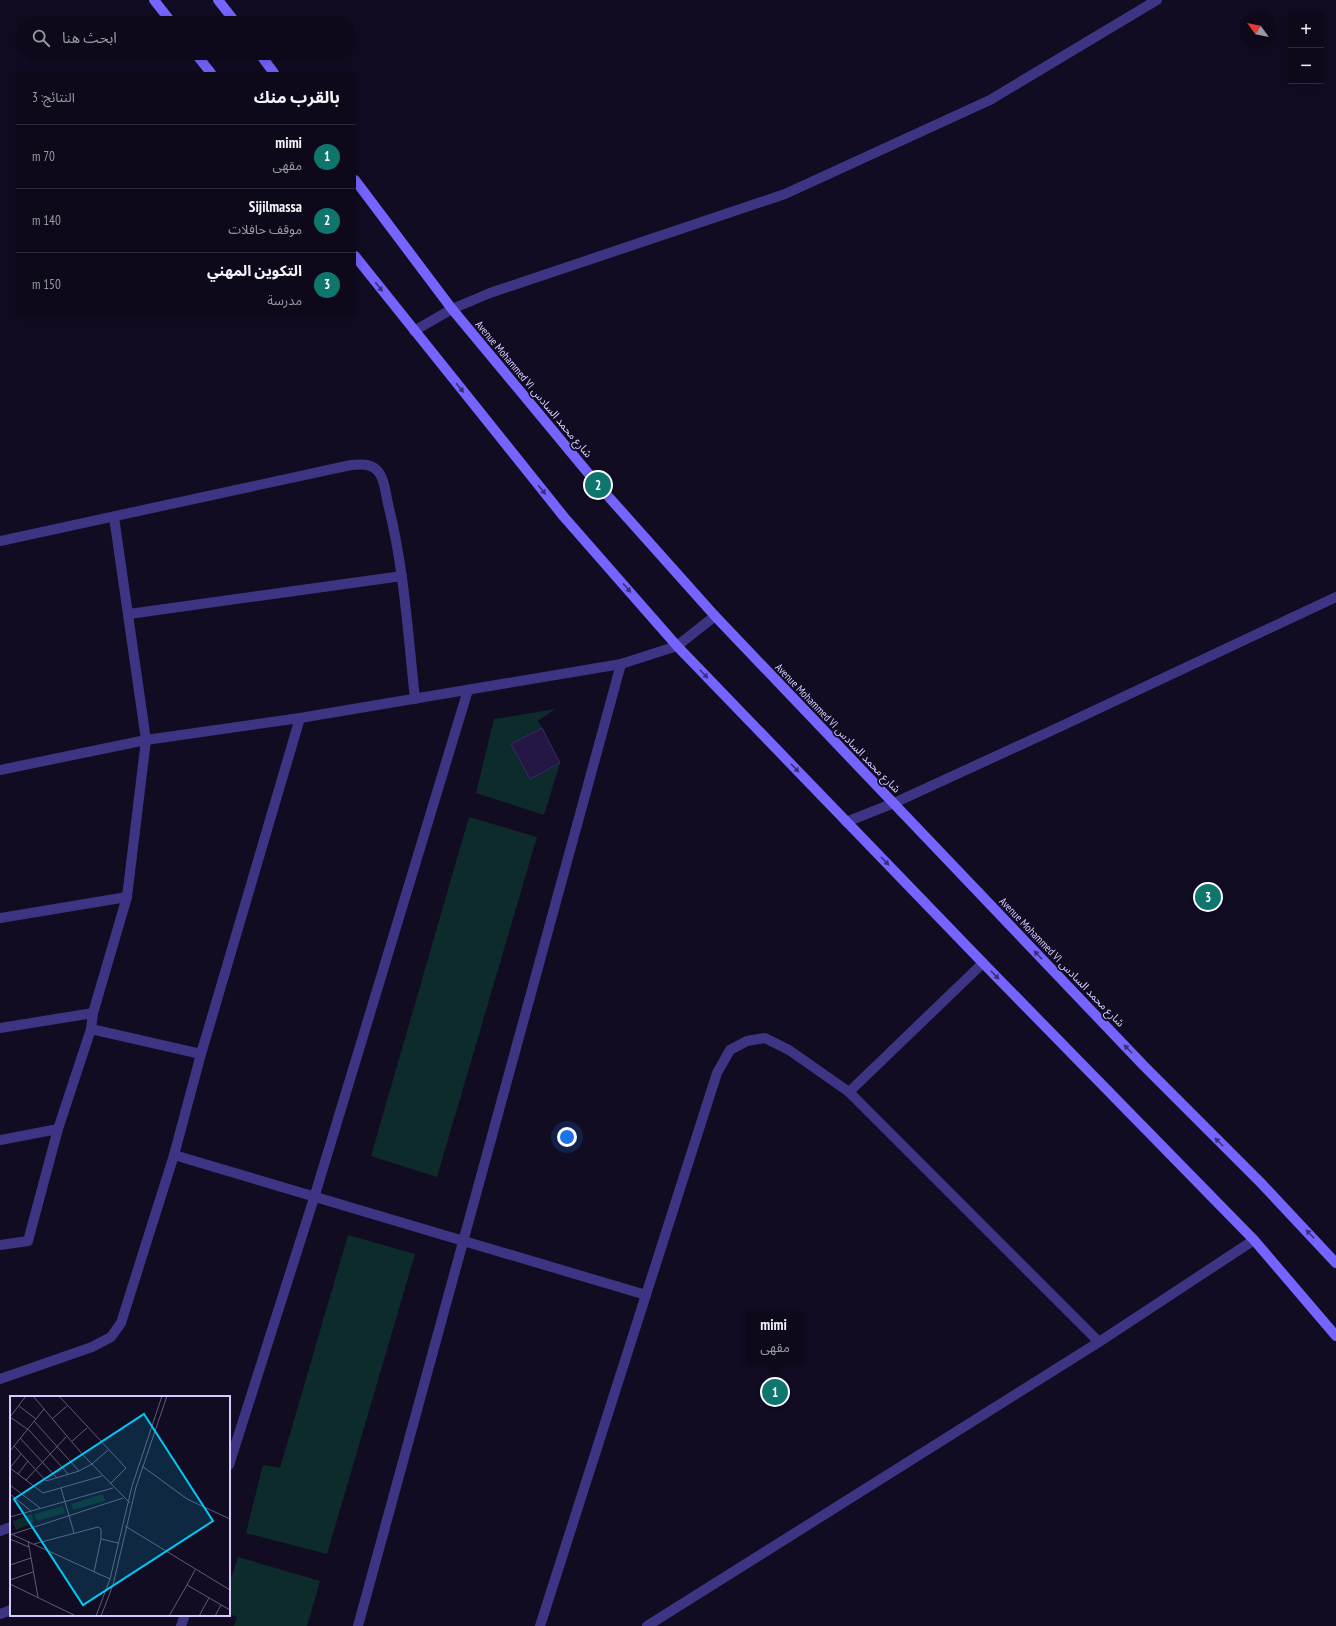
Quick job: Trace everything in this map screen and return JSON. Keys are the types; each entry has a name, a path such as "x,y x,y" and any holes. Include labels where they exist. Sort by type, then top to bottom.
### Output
{"main road":[{"path":"154,0 167,16"},
{"path":"218,0 231,16"},
{"path":"201,60 210,72"},
{"path":"264,60 273,72"},
{"name":"Avenue Mohammed VI شارع محمد السادس","path":"356,181 452,309 598,484 714,616 1139,1061 1266,1189 1336,1263"},
{"path":"356,257 564,517 677,646 846,822 1254,1240 1336,1336"}],"street":[{"path":"414,331 452,309 490,293 784,194 990,100 1157,0"},
{"path":"0,541 350,465 364,464 373,467 381,475 392,518 402,576 415,699"},
{"path":"0,1245 28,1241 58,1129 91,1029 93,1013 127,897 146,740 114,517"},
{"path":"129,614 402,576"},
{"path":"846,822 894,803 1336,597"},
{"path":"0,770 146,740 300,718 621,664 677,646 714,616"},
{"path":"358,1626 621,664"},
{"path":"231,1454 314,1198 468,690"},
{"path":"0,1379 92,1347 111,1337 121,1323 174,1155 201,1054 300,718"},
{"path":"0,918 127,897"},
{"path":"850,1092 983,963"},
{"path":"0,1028 93,1013"},
{"path":"91,1029 201,1054"},
{"path":"540,1626 717,1073 730,1050 747,1041 765,1038 789,1050 850,1092 1099,1342"},
{"path":"0,1140 58,1129"},
{"path":"174,1155 314,1198 646,1295"},
{"path":"647,1626 1099,1342 1254,1240"},
{"path":"0,1531 10,1527"},
{"path":"0,1614 10,1610"},
{"path":"181,1626 184,1616"}],"green space":[{"path":"555,709 538,721 542,728 511,744 530,779 560,763 544,815 476,793 494,719"},
{"path":"469,817 537,837 437,1177 371,1156"},
{"path":"348,1235 415,1254 327,1554 246,1533 263,1465 280,1468"},
{"path":"238,1557 320,1581 307,1626 234,1626 237,1617 230,1614 230,1582"}],"building":[{"path":"542,728 560,763 530,779 511,744"}],"place":[{"name":"Sijilmassa","path":"598,485"},
{"name":"التكوين المهني","path":"1208,897"},
{"name":"mimi","path":"775,1392"}]}
